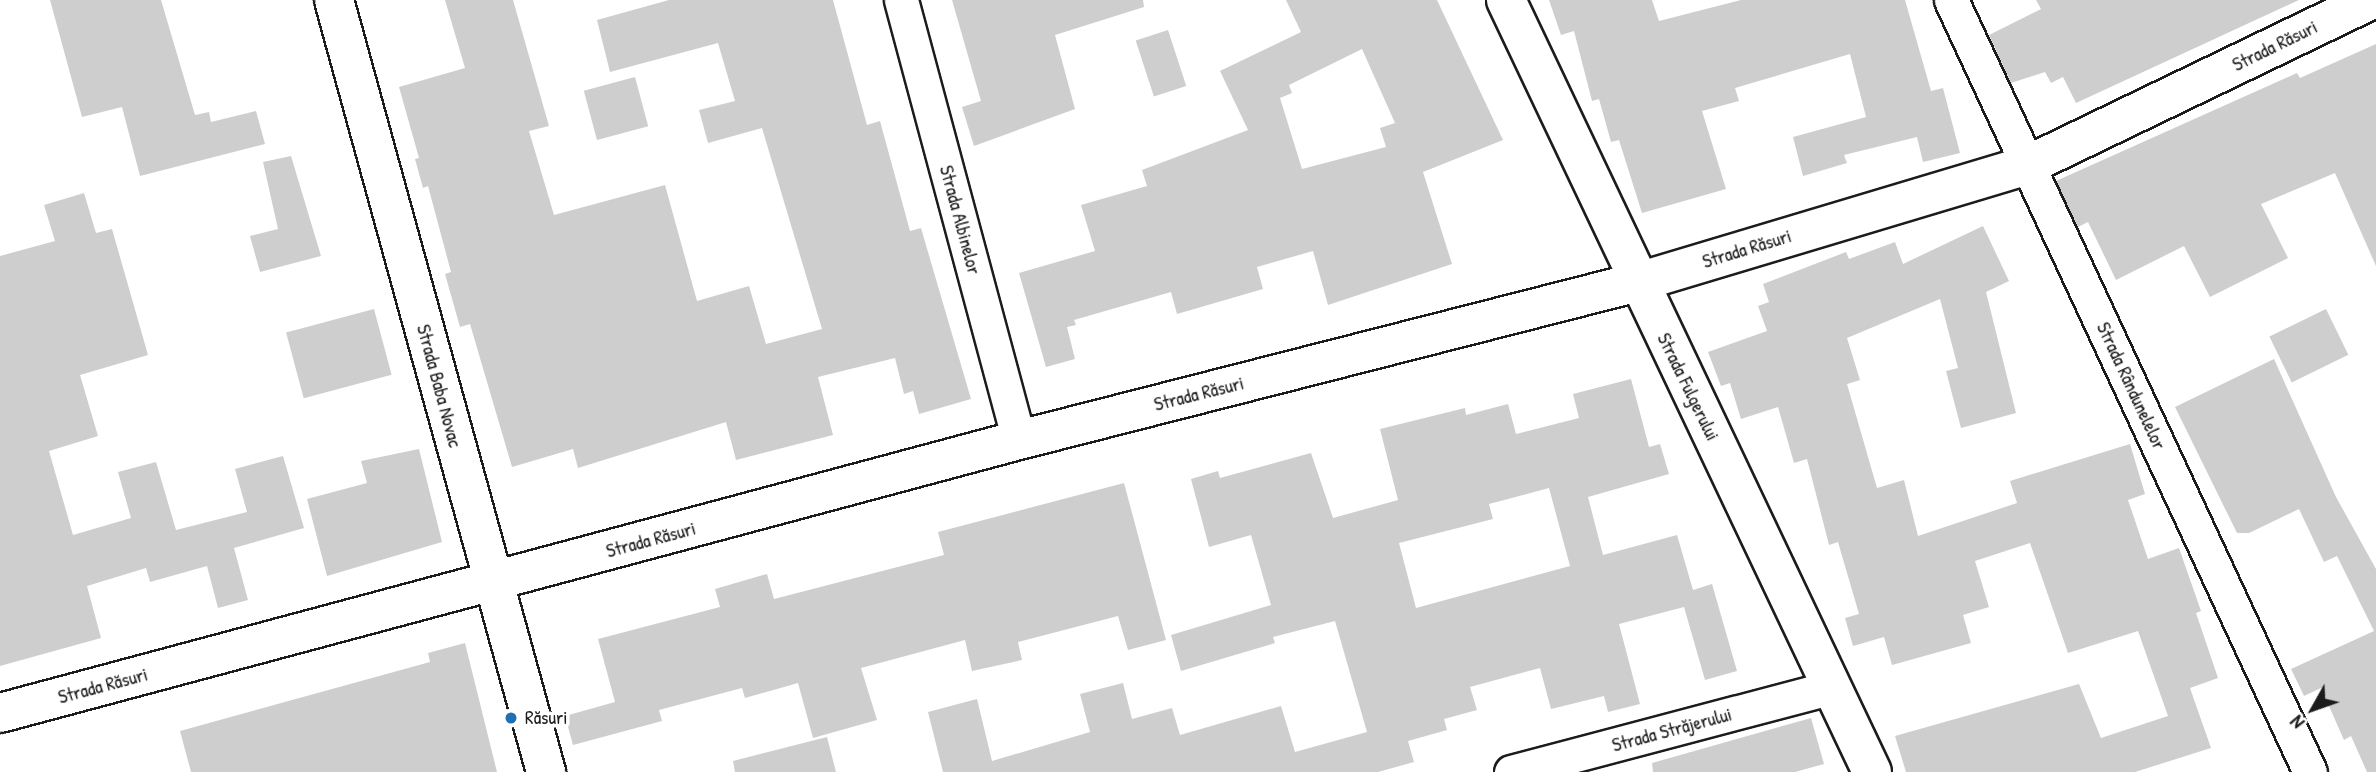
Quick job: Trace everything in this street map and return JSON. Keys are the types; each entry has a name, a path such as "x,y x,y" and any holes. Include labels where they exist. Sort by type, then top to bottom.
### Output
{"street":[{"name":"Strada Baba Novac","path":"334,0 546,772"},
{"name":"Strada Albinelor","path":"901,0 1019,440"},
{"name":"Strada Fulgerului","path":"1506,0 1872,772"},
{"name":"Strada Rândunelelor","path":"1951,0 2310,772"},
{"name":"Strada Răsuri","path":"0,713 493,584 1019,440 1638,282 2028,165 2371,0"},
{"name":"Strada Străjerului","path":"1511,772 1833,687"}],"building":[{"path":"50,0 161,0 195,115 209,112 211,122 256,111 265,144 140,176 122,107 82,117"},
{"path":"445,0 513,0 549,126 529,131 554,215 665,185 697,301 749,286 766,344 822,329 762,128 708,143 699,110 735,101 718,43 610,72 597,20 669,0 833,0 867,125 880,121 910,231 921,228 971,399 919,414 913,391 904,394 895,358 818,377 833,435 736,460 726,422 578,468 573,449 512,467 470,324 460,327 445,274 451,272 428,186 423,188 415,159 419,158 399,87 465,68"},
{"path":"952,0 1143,0 1144,7 1055,35 1075,109 974,146 962,107 981,101"},
{"path":"1286,0 1437,0 1503,140 1423,172 1452,264 1328,305 1313,251 1257,267 1263,289 1177,314 1171,292 1074,320 1076,325 1067,327 1075,359 1046,367 1019,273 1095,251 1081,205 1147,186 1142,170 1248,130 1220,71 1301,32","holes":["1362,49 1395,123 1380,128 1386,147 1302,169 1280,98 1292,93 1289,85"]},
{"path":"1549,0 1652,0 1659,21 1741,0 1905,0 1931,91 1943,88 1960,153 1923,162 1917,137 1844,155 1847,163 1803,176 1793,137 1866,117 1850,54 1735,88 1739,101 1702,111 1726,189 1642,213 1619,140 1611,142 1599,99 1592,101 1574,31 1561,35"},
{"path":"2036,0 2299,0 2076,103 2063,77 2051,83 2045,72 2011,83 1989,35 2041,9"},
{"path":"1168,30 1186,86 1154,97 1136,41"},
{"path":"2376,44 2376,266 2335,173 2261,204 2288,258 2210,297 2184,246 2116,280 2088,222 2078,227 2056,181 2297,73 2300,78"},
{"path":"635,77 648,126 597,140 584,91"},
{"path":"291,156 321,256 260,272 250,236 278,229 263,162"},
{"path":"84,193 96,233 112,229 148,355 80,375 98,436 49,451 73,535 131,518 118,472 156,462 176,530 247,512 235,469 283,456 304,528 234,548 248,600 218,608 207,566 150,582 146,568 87,586 101,638 0,666 0,256 55,241 44,205"},
{"path":"1983,226 2009,281 1986,292 2016,413 1961,428 1946,371 1958,368 1940,299 1847,338 1860,380 1847,384 1877,488 1904,480 1918,536 2017,503 2010,481 2130,444 2145,494 2128,500 2148,559 2179,548 2201,611 2196,613 2218,678 2190,688 2211,748 2135,772 1906,772 1895,736 2079,684 2101,738 2168,716 2138,631 2068,653 2030,543 1975,561 1989,607 1963,615 1971,643 1892,665 1884,637 1853,646 1845,618 1859,614 1838,542 1829,545 1807,459 1794,463 1778,407 1741,419 1730,383 1721,386 1708,352 1767,331 1758,306 1769,302 1763,284 1846,252 1849,259 1895,242 1903,264"},
{"path":"374,309 392,375 304,398 286,333"},
{"path":"2326,309 2348,355 2292,382 2269,337"},
{"path":"2274,359 2336,497 2376,569 2376,772 2367,772 2351,736 2344,740 2321,688 2304,696 2291,669 2374,631 2337,556 2324,562 2299,509 2249,533 2237,533 2175,407"},
{"path":"1631,379 1649,447 1660,444 1669,474 1588,497 1603,555 1677,535 1693,590 1712,584 1737,671 1705,680 1684,607 1619,624 1640,704 1608,712 1604,696 1551,709 1540,668 1470,687 1477,710 1444,719 1447,730 1408,741 1414,762 1378,772 943,772 928,712 977,699 992,761 1090,732 1080,694 1123,683 1132,719 1172,708 1180,735 1281,706 1295,752 1367,732 1335,621 1273,637 1275,643 1181,671 1171,635 1271,605 1251,535 1209,547 1191,479 1218,471 1220,478 1311,453 1333,518 1398,500 1380,429 1465,408 1466,415 1508,404 1516,434 1579,418 1573,394","holes":["1549,488 1570,566 1416,608 1399,543 1493,519 1489,504"]},
{"path":"419,449 442,542 327,576 307,499 367,483 361,461"},
{"path":"1124,483 1166,640 1128,650 1118,616 1018,642 1022,660 972,671 965,640 861,668 877,720 813,738 798,683 745,698 742,688 659,710 662,721 573,745 565,716 615,702 598,639 720,607 715,589 767,574 774,599 944,555 938,532"},
{"path":"465,643 497,772 191,772 180,731 430,662 428,653"},
{"path":"1811,718 1824,764 1795,772 1653,772 1652,763"},
{"path":"827,737 836,772 735,772 733,761"}],"place":[{"name":"Răsuri","path":"511,718"}]}
